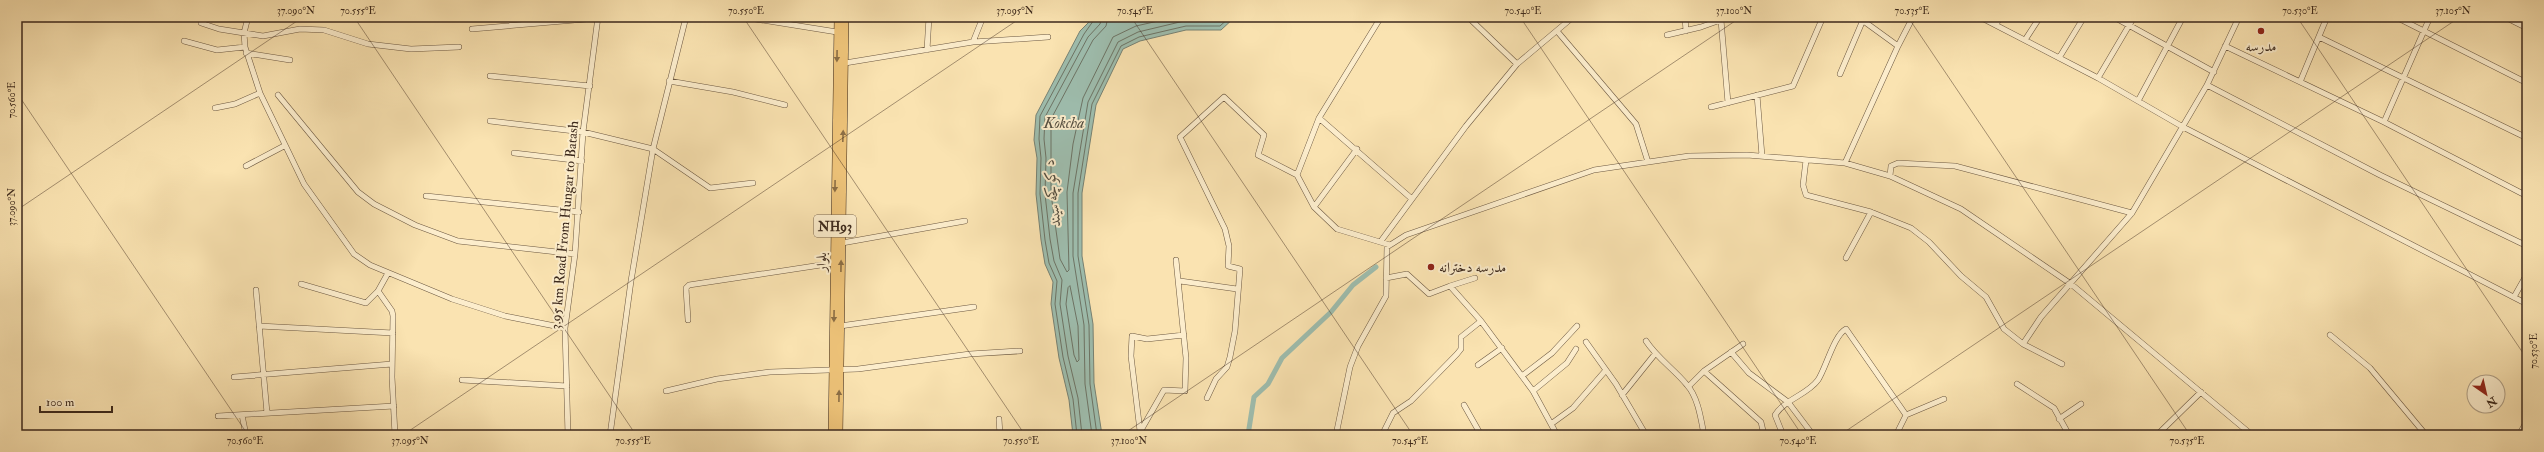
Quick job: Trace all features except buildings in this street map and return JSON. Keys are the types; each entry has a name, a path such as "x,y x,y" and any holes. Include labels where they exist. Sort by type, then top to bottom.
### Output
{"main road":[{"name":"بلوار","path":"838,17 834,262 839,435"},
{"name":"بلوار","path":"832,435 840,326 845,17"},
{"path":"837,80 845,79"}],"street":[{"path":"248,17 244,33 246,50 260,93 284,146 304,184 354,254 370,265 452,299 505,316 565,328"},
{"path":"610,435 631,281 653,149 686,17"},
{"path":"742,17 837,32"},
{"path":"927,50 929,17"},
{"path":"973,42 983,17"},
{"path":"1297,175 1319,118 1381,17"},
{"path":"1468,17 1517,64"},
{"path":"1381,241 1466,126 1517,64 1573,17"},
{"path":"1685,17 1686,31"},
{"path":"1667,35 1686,31 1729,17"},
{"path":"1711,107 1793,86 1823,17"},
{"path":"1845,163 1898,46 1913,17"},
{"path":"1980,17 2098,78 2183,127 2527,304"},
{"path":"1996,25 2000,17"},
{"path":"2025,40 2040,17"},
{"path":"2059,58 2084,17"},
{"path":"2114,17 2214,72"},
{"path":"2098,78 2134,17"},
{"path":"2138,101 2183,17"},
{"path":"2023,344 2041,317 2132,213 2214,72 2239,17"},
{"path":"2300,82 2327,17"},
{"path":"2396,17 2425,30 2527,83"},
{"path":"2384,122 2430,17"},
{"path":"2505,17 2527,28"},
{"path":"472,29 598,18"},
{"name":"3.95 km Road From Hungar to Batash","path":"568,435 565,328 579,212 583,132 598,18"},
{"path":"1840,74 1860,19 1898,46"},
{"path":"1721,20 1728,103"},
{"path":"201,23 263,36 292,29 308,29 324,30 368,44 404,48 459,47"},
{"path":"1557,31 1636,124 1648,162"},
{"path":"845,63 973,42 1048,37"},
{"path":"2319,37 2404,76 2527,138"},
{"path":"184,41 217,50 246,50 290,60"},
{"path":"2225,46 2384,122 2527,196"},
{"path":"490,76 590,86"},
{"path":"669,81 733,92 785,105"},
{"path":"2207,84 2380,175 2527,246"},
{"path":"216,108 235,104 260,93"},
{"path":"278,95 358,192 374,204 415,225 458,241 575,254"},
{"path":"1757,95 1762,156"},
{"path":"1207,398 1216,379 1227,367 1230,357 1240,269 1228,266 1229,246 1225,229 1180,137 1224,97 1264,135 1258,155 1297,175 1314,207 1337,229 1381,241 1390,245"},
{"path":"1319,118 1357,149 1412,199"},
{"path":"490,121 583,132 653,149 710,188 754,183"},
{"path":"246,166 284,146"},
{"path":"1314,207 1357,149"},
{"path":"514,153 582,161"},
{"path":"1336,435 1350,367 1358,346 1383,304 1386,296 1385,255 1387,247 1397,238 1594,170 1689,156 1762,156 1845,163 1890,176 1961,209 2071,284 2252,435"},
{"path":"1806,160 1803,185 1806,195 1871,212 1911,228 1929,242 1961,276 1986,297 2004,330 2023,344 2062,364"},
{"path":"1890,176 1891,166 1898,163 1955,166 2132,213"},
{"path":"426,196 579,212"},
{"path":"1846,258 1871,212"},
{"path":"842,243 965,221"},
{"path":"1176,260 1180,281 1186,358 1185,392 1164,390 1140,432 1131,356 1132,336 1147,339 1184,335"},
{"path":"688,320 686,288 689,286 834,262"},
{"path":"301,284 366,303 378,291 388,273"},
{"path":"1386,278 1407,274 1429,294 1475,278"},
{"path":"2514,297 2527,274"},
{"path":"1180,281 1237,289"},
{"path":"1450,286 1481,321 1534,391 1557,435"},
{"path":"256,290 267,413"},
{"path":"356,435 395,434 392,364 392,311 378,291"},
{"path":"840,326 974,307"},
{"path":"1382,435 1393,413 1411,401 1457,354 1461,349 1461,337 1481,321"},
{"path":"259,326 393,333"},
{"path":"1522,376 1552,353 1577,326"},
{"path":"1783,435 1775,415 1788,402 1817,381 1835,344 1843,331 1846,329 1906,415"},
{"path":"2330,335 2370,368 2426,435"},
{"path":"1646,341 1655,354 1689,386 1700,414 1704,435"},
{"path":"1586,342 1606,370 1646,435"},
{"path":"1689,386 1704,371 1743,344"},
{"path":"1478,365 1502,348"},
{"path":"1534,391 1567,363 1576,349"},
{"path":"666,391 716,379 770,372 836,370 1020,350"},
{"path":"1731,352 1749,373 1788,402 1813,435"},
{"path":"1622,395 1655,354"},
{"path":"234,377 392,364"},
{"path":"1552,424 1573,408 1606,370"},
{"path":"1704,371 1761,422 1764,435"},
{"path":"462,380 567,386"},
{"path":"2017,384 2054,408 2069,435"},
{"path":"2157,435 2201,392"},
{"path":"1896,435 1906,415 1944,399"},
{"path":"2059,418 2081,404"},
{"path":"218,416 394,406"},
{"path":"1464,406 1480,433 1474,435"},
{"path":"242,415 246,435"},
{"path":"999,419 1000,435"},
{"path":"2519,435 2527,421"},
{"path":"1022,435 1030,433"},
{"path":"520,435 544,435"}],"water":[{"name":"Kokcha","path":"1094,17 1235,17 1221,30 1186,30 1140,41 1123,49 1096,105 1082,193 1082,256 1093,324 1094,383 1102,435 1073,435 1069,400 1059,358 1051,304 1053,282 1045,264 1041,240 1036,194 1037,158 1034,140 1036,115 1080,31"}],"waterway":[{"path":"1248,435 1254,397 1268,384 1282,358 1331,312 1353,285 1376,267"}],"place":[{"name":"مدرسه","path":"2261,31"},
{"name":"مدرسه دخترانه","path":"1431,267"}],"water label":[{"name":"د کوکچه سیند","path":"1052,193"}]}
